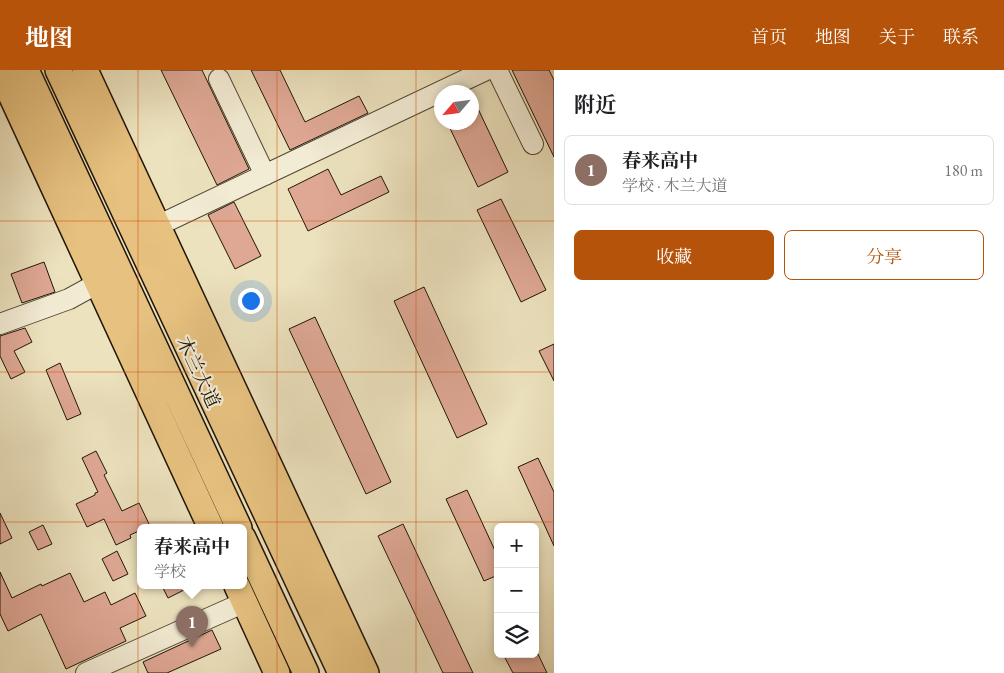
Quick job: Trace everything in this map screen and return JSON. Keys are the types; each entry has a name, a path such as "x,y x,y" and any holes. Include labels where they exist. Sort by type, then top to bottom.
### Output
{"main road":[{"name":"木兰大道","path":"26,70 237,524"},
{"name":"木兰大道","path":"58,70 341,673"},
{"path":"84,70 366,673"},
{"path":"0,72 208,524"},
{"path":"247,547 306,673"},
{"path":"241,594 277,673"}],"street":[{"path":"157,226 486,70"},
{"path":"498,70 533,144"},
{"path":"219,79 265,175"},
{"path":"0,324 69,299 120,272"},
{"path":"86,673 241,594"}],"building":[{"path":"161,70 202,70 249,169 217,185"},
{"path":"251,70 280,70 305,122 359,96 368,113 290,150"},
{"path":"512,70 549,70 554,80 554,157"},
{"path":"479,111 508,172 478,187 451,130 479,130"},
{"path":"328,169 341,195 381,176 389,192 308,231 288,189"},
{"path":"501,199 546,290 521,302 477,210"},
{"path":"234,202 261,256 235,269 208,215"},
{"path":"44,262 55,292 22,303 11,274"},
{"path":"424,287 487,424 457,438 394,301"},
{"path":"315,317 391,482 366,494 289,329"},
{"path":"25,328 32,342 14,351 25,372 11,379 0,356 0,336"},
{"path":"554,344 554,381 539,351"},
{"path":"60,363 81,414 67,420 46,370"},
{"path":"96,451 107,473 104,475 122,511 139,503 149,524 137,524 137,532 130,535 131,538 116,545 104,519 87,527 76,504 98,492 82,458"},
{"path":"538,458 554,492 554,546 518,467"},
{"path":"467,490 494,548 494,577 484,581 446,499"},
{"path":"0,513 12,538 0,544"},
{"path":"403,524 473,673 443,673 378,536"},
{"path":"43,525 52,544 38,550 29,532"},
{"path":"117,551 128,574 113,581 102,559"},
{"path":"0,572 12,598 70,573 84,602 105,592 111,605 135,593 146,616 120,628 126,641 66,669 41,614 8,631 0,614"},
{"path":"164,589 186,589 168,598"},
{"path":"212,630 221,649 167,673 148,673 143,662"},
{"path":"539,656 547,673 513,673 505,658 539,658"}],"place":[{"name":"春来高中","path":"192,647"}]}
